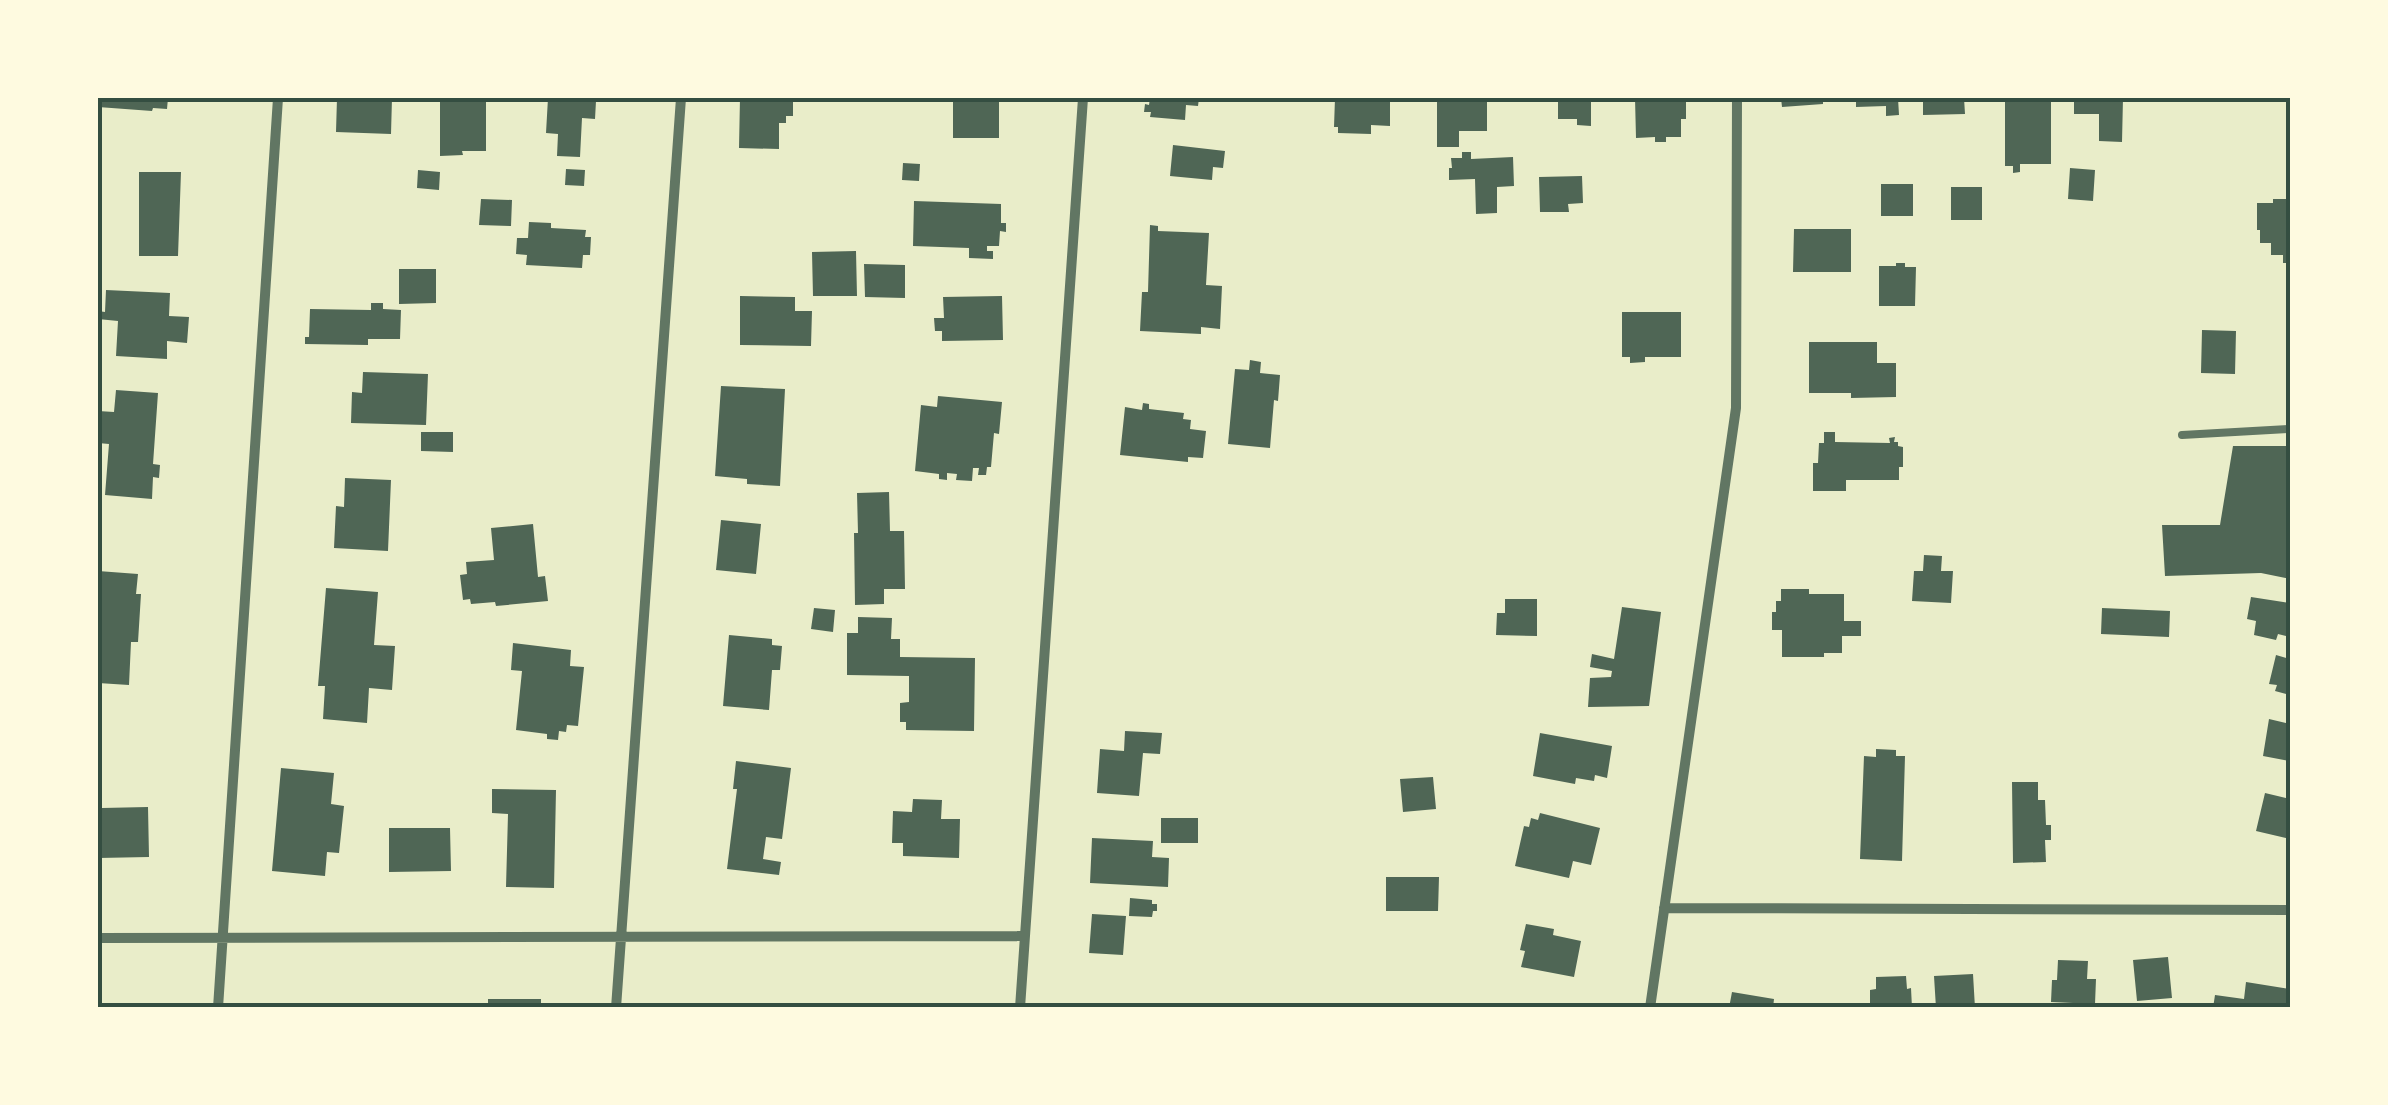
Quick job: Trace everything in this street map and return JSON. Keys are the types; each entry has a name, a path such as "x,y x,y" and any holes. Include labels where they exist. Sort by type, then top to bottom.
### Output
{"street":[{"path":"218,1008 278,98"},
{"path":"616,1008 681,98"},
{"path":"1020,1008 1084,98"},
{"path":"1650,1008 1736,408 1737,98"},
{"path":"1664,908 2290,910"},
{"path":"98,938 1026,936"}],"lane":[{"path":"2182,436 2290,429"}],"building":[{"path":"98,98 168,98 167,109 152,111 98,107"},
{"path":"337,98 392,98 391,134 336,132"},
{"path":"440,98 486,98 486,151 440,156"},
{"path":"548,98 596,101 595,119 582,118 580,157 557,156 558,134 546,133"},
{"path":"740,98 793,98 793,116 786,116 786,123 779,123 779,149 739,148"},
{"path":"953,98 999,98 999,138 953,138"},
{"path":"1150,98 1199,98 1198,106 1186,105 1185,120 1150,117 1151,112 1144,112"},
{"path":"1335,98 1390,98 1390,126 1371,125 1371,134 1338,133 1338,127 1334,127"},
{"path":"1437,98 1487,98 1487,131 1459,131 1459,147 1437,147"},
{"path":"1558,98 1591,98 1591,126 1577,125 1577,119 1558,119"},
{"path":"1635,98 1686,98 1681,137 1666,137 1666,142 1655,142 1655,137 1636,138"},
{"path":"1781,98 1823,98 1823,104 1782,107"},
{"path":"1856,98 1898,98 1899,115 1886,116 1886,106 1856,107"},
{"path":"1923,98 1964,98 1965,114 1923,115"},
{"path":"2005,98 2051,98 2051,164 2020,164 2020,172 2013,173 2013,166 2005,166"},
{"path":"2074,98 2123,98 2122,142 2099,141 2099,114 2074,114"},
{"path":"1173,145 1225,151 1223,168 1213,167 1212,180 1170,176"},
{"path":"1462,152 1471,152 1471,159 1513,157 1514,186 1497,187 1497,213 1476,214 1475,179 1449,180 1451,158 1462,158"},
{"path":"903,163 920,164 919,181 902,180"},
{"path":"2070,168 2095,170 2093,201 2068,199"},
{"path":"566,169 585,170 584,186 565,185"},
{"path":"418,170 440,172 439,190 417,188"},
{"path":"139,172 181,172 178,256 139,256"},
{"path":"1582,176 1583,203 1568,204 1569,212 1540,212 1539,177"},
{"path":"1881,184 1913,184 1913,216 1881,216"},
{"path":"1951,187 1982,187 1982,220 1951,220"},
{"path":"481,199 512,200 511,226 479,225"},
{"path":"2273,199 2290,199 2290,263 2283,263 2283,255 2271,255 2271,243 2260,243 2257,203 2273,203"},
{"path":"914,201 1001,204 1001,223 1006,223 1006,232 1000,231 999,246 987,246 987,251 993,251 993,259 969,258 969,248 913,246"},
{"path":"529,222 586,230 585,237 591,237 590,255 583,255 582,268 526,265 527,255 516,254 517,238 528,238"},
{"path":"1150,225 1158,226 1158,231 1209,233 1206,285 1222,286 1220,329 1201,327 1201,334 1140,331 1142,292 1148,292"},
{"path":"1794,229 1851,229 1851,272 1793,272"},
{"path":"856,251 857,296 813,296 812,252"},
{"path":"1896,263 1916,267 1915,306 1879,306 1879,266"},
{"path":"864,264 905,265 905,298 865,297"},
{"path":"399,269 436,269 436,303 399,304"},
{"path":"106,290 170,293 169,316 189,317 187,343 167,341 167,359 116,356 118,321 98,319 98,311 105,312"},
{"path":"740,296 795,297 795,311 812,311 811,346 740,345"},
{"path":"1002,296 1003,340 942,341 942,331 935,331 934,318 944,318 943,297"},
{"path":"371,303 383,303 383,309 401,310 400,339 368,339 368,345 305,344 310,309 371,310"},
{"path":"1622,312 1681,312 1681,357 1645,357 1645,362 1630,363 1630,357 1622,357"},
{"path":"2202,330 2236,331 2235,374 2201,373"},
{"path":"1809,342 1877,342 1877,363 1896,363 1896,397 1851,398 1851,393 1809,393"},
{"path":"1250,360 1261,362 1260,373 1280,375 1270,448 1228,444 1235,369 1249,370"},
{"path":"363,372 428,374 426,425 351,423 352,392 362,393"},
{"path":"721,386 785,389 780,486 747,484 747,479 715,476"},
{"path":"116,390 158,393 153,464 160,465 159,478 153,477 152,499 105,495 109,444 98,443 98,411 114,412"},
{"path":"938,396 1002,402 999,434 994,433 991,467 987,467 986,475 978,475 979,468 973,468 972,481 956,480 957,474 947,473 947,480 939,479 939,474 915,471 921,405 937,407"},
{"path":"1143,403 1149,404 1149,409 1184,413 1183,419 1191,420 1190,429 1206,431 1203,458 1188,457 1188,462 1120,455 1125,407 1142,410"},
{"path":"421,432 453,432 453,452 421,451"},
{"path":"1824,432 1835,432 1835,442 1890,443 1889,438 1895,437 1894,442 1903,447 1899,480 1846,480 1846,491 1813,491 1813,463 1818,463"},
{"path":"2233,446 2290,446 2290,579 2261,573 2165,576 2162,525 2220,525"},
{"path":"345,478 391,480 388,551 334,548 336,506 344,507"},
{"path":"889,492 890,531 904,531 905,589 884,589 884,604 855,605 857,493"},
{"path":"721,520 761,524 756,574 716,570"},
{"path":"533,524 538,577 545,576 548,601 496,606 495,602 471,604 470,599 463,600 460,575 467,574 466,562 494,560 491,528"},
{"path":"1924,555 1942,556 1941,571 1953,571 1951,603 1912,601 1914,571 1923,571"},
{"path":"98,571 138,574 138,642 131,642 129,685 98,683"},
{"path":"326,588 378,592 374,645 395,646 392,690 369,688 367,723 323,719 325,686 318,686"},
{"path":"1781,589 1844,594 1844,621 1861,621 1861,636 1842,636 1842,653 1782,657 1782,630 1772,630 1772,612 1776,612 1776,601 1781,601"},
{"path":"2251,597 2290,603 2290,637 2278,634 2276,640 2254,635 2256,621 2247,619"},
{"path":"1505,599 1537,599 1537,636 1496,635 1497,613 1505,613"},
{"path":"1622,607 1661,612 1649,706 1588,707 1590,678 1611,677 1612,671 1590,667 1592,654 1614,659"},
{"path":"814,608 835,610 833,632 811,629"},
{"path":"2102,608 2170,611 2169,637 2101,634"},
{"path":"858,617 892,618 891,639 900,639 900,657 975,658 974,731 906,730 906,722 900,722 900,703 909,702 909,676 847,675 847,633 858,633"},
{"path":"729,635 772,639 772,645 782,646 780,670 772,670 769,710 723,706"},
{"path":"513,643 571,650 570,666 584,667 578,726 567,725 566,732 559,731 558,740 547,739 547,734 516,730 522,671 511,670"},
{"path":"2276,655 2290,659 2290,695 2275,691 2277,685 2269,684"},
{"path":"2269,719 2290,724 2290,761 2263,756"},
{"path":"1125,731 1162,733 1160,754 1143,753 1139,796 1097,793 1100,749 1124,751"},
{"path":"1540,733 1612,746 1607,778 1576,778 1575,784 1533,776"},
{"path":"1876,749 1896,750 1896,756 1905,756 1902,861 1860,859 1864,756 1876,757"},
{"path":"736,761 791,768 782,839 766,837 763,859 781,862 779,875 727,869 737,789 733,789"},
{"path":"281,768 334,773 331,804 344,806 339,853 327,852 325,876 272,871"},
{"path":"1433,777 1436,809 1403,812 1400,779"},
{"path":"2012,782 2038,782 2038,800 2045,800 2046,825 2051,825 2051,840 2045,840 2046,862 2013,863"},
{"path":"102,789 102,808 148,807 149,857 98,858 98,790"},
{"path":"492,789 556,790 554,888 506,887 508,814 492,813"},
{"path":"2265,793 2290,799 2290,839 2256,831"},
{"path":"913,799 942,800 941,819 960,819 959,858 903,856 903,843 892,843 893,811 912,812"},
{"path":"1540,813 1600,828 1591,865 1573,861 1569,878 1515,866 1524,826 1529,827 1531,818 1538,820"},
{"path":"1161,818 1198,818 1198,843 1161,843"},
{"path":"389,828 450,828 451,871 389,872"},
{"path":"1092,838 1153,841 1152,857 1169,858 1168,887 1090,883"},
{"path":"1386,877 1439,877 1438,911 1386,911"},
{"path":"1130,898 1152,900 1157,911 1153,911 1152,917 1129,916"},
{"path":"1092,914 1126,916 1123,955 1089,953"},
{"path":"1526,924 1554,929 1553,935 1581,941 1574,977 1521,967"},
{"path":"2168,957 2172,998 2137,1001 2133,960"},
{"path":"2058,960 2088,961 2087,979 2096,979 2095,1004 2051,1002"},
{"path":"1973,974 1975,1008 1936,1008 1934,976"},
{"path":"1906,976 1912,1008 1870,1008 1870,990 1876,989 1876,977"},
{"path":"2246,982 2289,989 2286,1008 2213,1008 2215,995 2244,999"},
{"path":"1732,992 1774,999 1773,1008 1729,1008"},
{"path":"488,999 541,999 541,1008 488,1008"}]}
